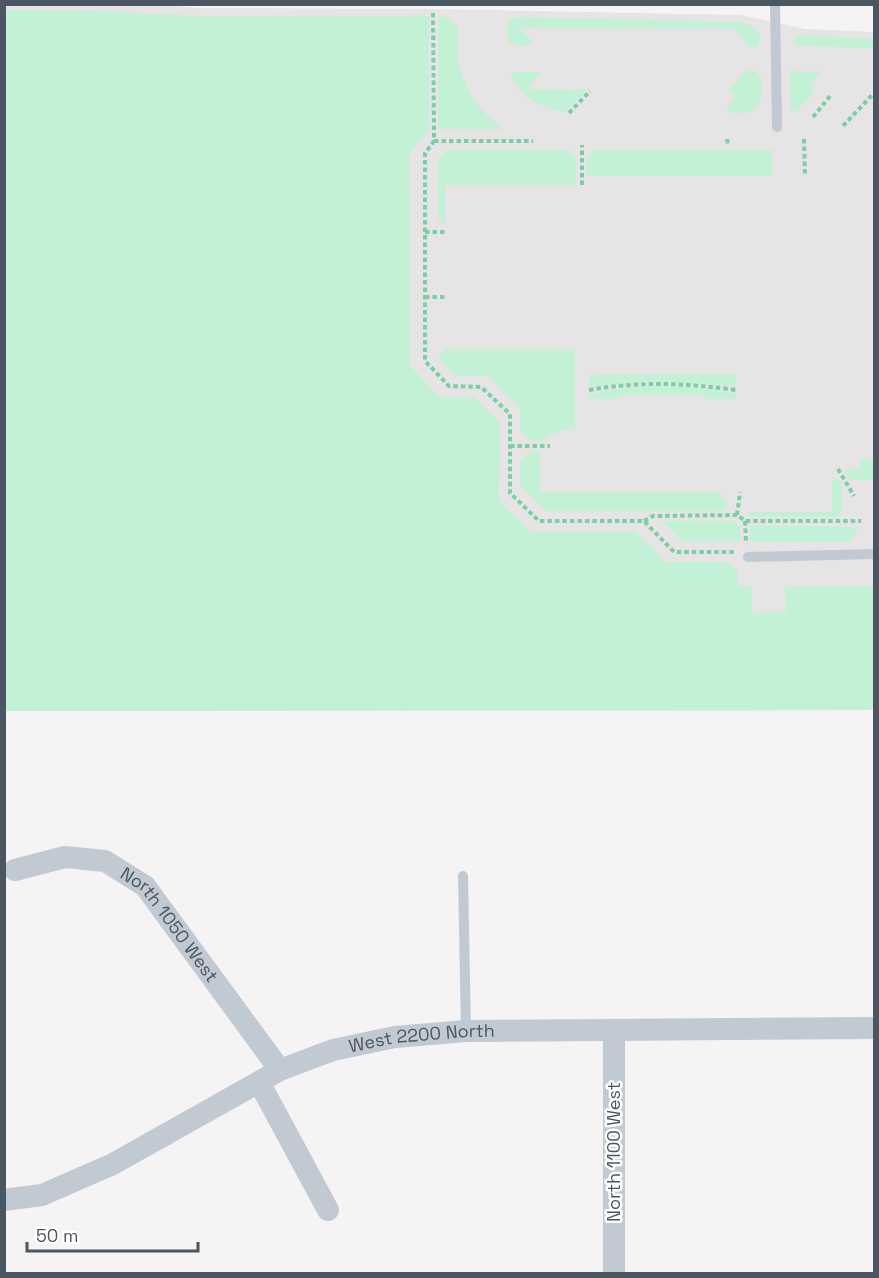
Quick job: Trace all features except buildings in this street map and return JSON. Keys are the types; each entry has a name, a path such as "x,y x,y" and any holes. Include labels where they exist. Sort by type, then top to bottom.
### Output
{"street":[{"name":"North 1050 West","path":"15,870 65,857 105,861 145,886 280,1070"},
{"name":"West 2200 North","path":"4,1200 42,1195 113,1164 280,1070 333,1050 395,1036 466,1031 874,1028"},
{"name":"North 1100 West","path":"614,1030 614,1274"},
{"path":"259,1082 328,1210"}],"lane":[{"path":"775,4 777,127"},
{"path":"748,557 874,554"},
{"path":"463,876 466,1031"}],"path":[{"path":"433,12 434,141 425,153 425,362 449,386 481,387 510,414 510,492 539,521 644,521 653,516 737,515 745,521 861,521"},
{"path":"569,113 590,91"},
{"path":"813,117 831,95"},
{"path":"843,126 872,95"},
{"path":"727,139 728,145"},
{"path":"804,139 805,176"},
{"path":"434,141 533,141"},
{"path":"582,145 582,185"},
{"path":"425,232 445,232"},
{"path":"425,297 445,297"},
{"path":"589,390 657,382 736,390"},
{"path":"510,446 550,446"},
{"path":"838,468 854,496"},
{"path":"737,515 740,492"},
{"path":"644,521 674,552 736,552"},
{"path":"745,521 746,542"}],"shaded area":[{"path":"145,4 200,8 435,9 741,15 805,29 874,32 874,710 5,711 5,5"}],"green space":[{"path":"5,10 98,11 197,16 429,16 429,130 409,154 410,366 440,397 474,397 500,423 499,501 531,532 636,532 666,562 728,562 738,572 738,586 752,587 752,613 786,612 785,587 874,586 874,710 5,711"},
{"path":"438,16 449,19 457,27 458,55 467,88 487,115 504,129 438,129"},
{"path":"519,17 741,22 757,30 760,38 757,47 750,47 735,29 520,28 534,44 519,46 508,42 507,29 509,19"},
{"path":"798,35 874,39 874,48 799,46 794,43"},
{"path":"745,71 755,71 761,77 760,101 754,110 730,113 726,109 736,95 730,92 730,89"},
{"path":"790,71 821,72 810,86 813,86 813,93 796,112 791,111"},
{"path":"510,72 541,72 528,89 587,90 565,112 547,108 525,95"},
{"path":"447,150 567,150 576,158 576,185 445,185 445,225 438,219 438,159"},
{"path":"595,150 772,150 772,176 586,176 587,158"},
{"path":"445,349 575,349 575,429 563,429 546,438 545,441 531,441 520,431 520,408 489,376 456,376 438,358"},
{"path":"736,374 736,386 649,381 589,387 589,375"},
{"path":"648,386 686,387 736,393 736,399 705,399 705,395 617,395 617,399 589,399 589,394"},
{"path":"540,451 540,492 720,492 721,497 729,505 723,511 546,511 520,485 520,462 531,452"},
{"path":"860,459 874,459 873,479 851,480 845,474 845,469 860,468"},
{"path":"832,477 841,481 842,511 836,517 749,516 747,512 832,512"},
{"path":"662,521 734,521 740,527 740,541 682,541"},
{"path":"750,526 859,527 850,542 750,542"}]}
